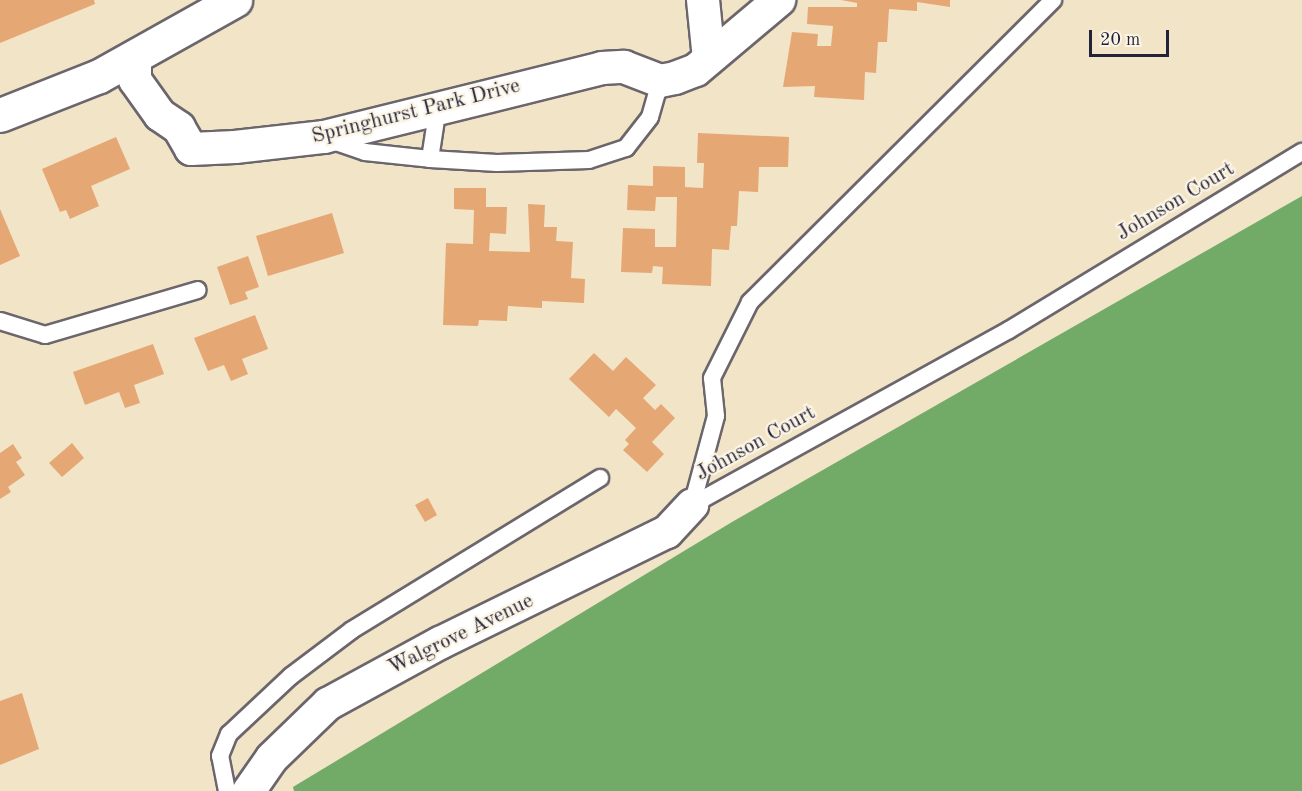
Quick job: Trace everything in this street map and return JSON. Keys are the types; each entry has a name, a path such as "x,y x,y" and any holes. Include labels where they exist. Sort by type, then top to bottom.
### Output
{"street":[{"path":"0,115 99,76 235,0"},
{"path":"703,0 709,59"},
{"path":"660,81 696,70 779,0"},
{"name":"Springhurst Park Drive","path":"135,57 135,80 160,115 179,128 191,148 324,137 602,68 624,67 660,81"},
{"name":"Walgrove Avenue","path":"249,791 272,758 328,704 440,643 667,532 692,505"}],"lane":[{"name":"Johnson Court","path":"692,505 716,416 712,378 750,303 1053,0"},
{"path":"324,137 365,152 430,159 497,163 589,160 626,148 650,117 660,81"},
{"path":"430,159 438,107"},
{"name":"Johnson Court","path":"692,505 1009,330 1302,152"},
{"path":"0,321 45,334 198,290"},
{"path":"228,791 220,756 229,734 291,676 352,630 600,478"}],"green space":[{"path":"1302,196 1302,791 294,791 293,787 732,522"}],"building":[{"path":"0,0 94,0 95,4 0,43"},
{"path":"841,0 950,0 950,7 917,2 917,11 889,9 887,42 878,42 876,73 865,72 864,100 814,97 815,86 783,87 792,32 818,34 817,46 831,46 833,26 807,24 808,7 857,7 857,3"},
{"path":"698,133 789,137 788,167 759,167 758,192 739,191 737,226 731,226 729,250 712,249 711,286 662,284 663,267 653,266 652,273 621,272 623,228 655,229 655,247 676,247 677,197 656,197 655,211 627,210 628,185 653,186 653,166 685,167 685,187 703,188 704,163 697,163"},
{"path":"116,137 130,169 91,186 99,206 70,219 66,210 60,212 42,169"},
{"path":"454,188 486,188 486,207 507,207 506,234 490,233 489,251 530,252 528,204 545,205 544,227 557,227 556,241 573,242 571,278 585,279 584,303 542,301 542,308 508,306 507,321 479,320 478,326 443,325 446,243 473,244 474,210 454,209"},
{"path":"0,209 20,256 0,265"},
{"path":"332,213 344,253 268,276 256,236"},
{"path":"248,256 259,287 245,292 248,299 230,305 217,267"},
{"path":"255,315 268,349 242,359 248,374 231,381 224,365 208,371 194,338"},
{"path":"153,344 164,374 134,385 140,403 125,408 119,392 85,405 73,372"},
{"path":"594,353 613,371 626,357 656,385 643,398 655,410 661,404 675,418 652,442 664,454 647,472 623,450 629,444 625,440 636,428 616,409 609,417 569,379"},
{"path":"72,443 84,458 62,477 49,463"},
{"path":"13,444 22,458 16,462 25,475 8,487 11,492 0,499 0,453"},
{"path":"428,498 437,515 425,522 415,505"},
{"path":"22,693 39,749 0,765 0,701"}]}
